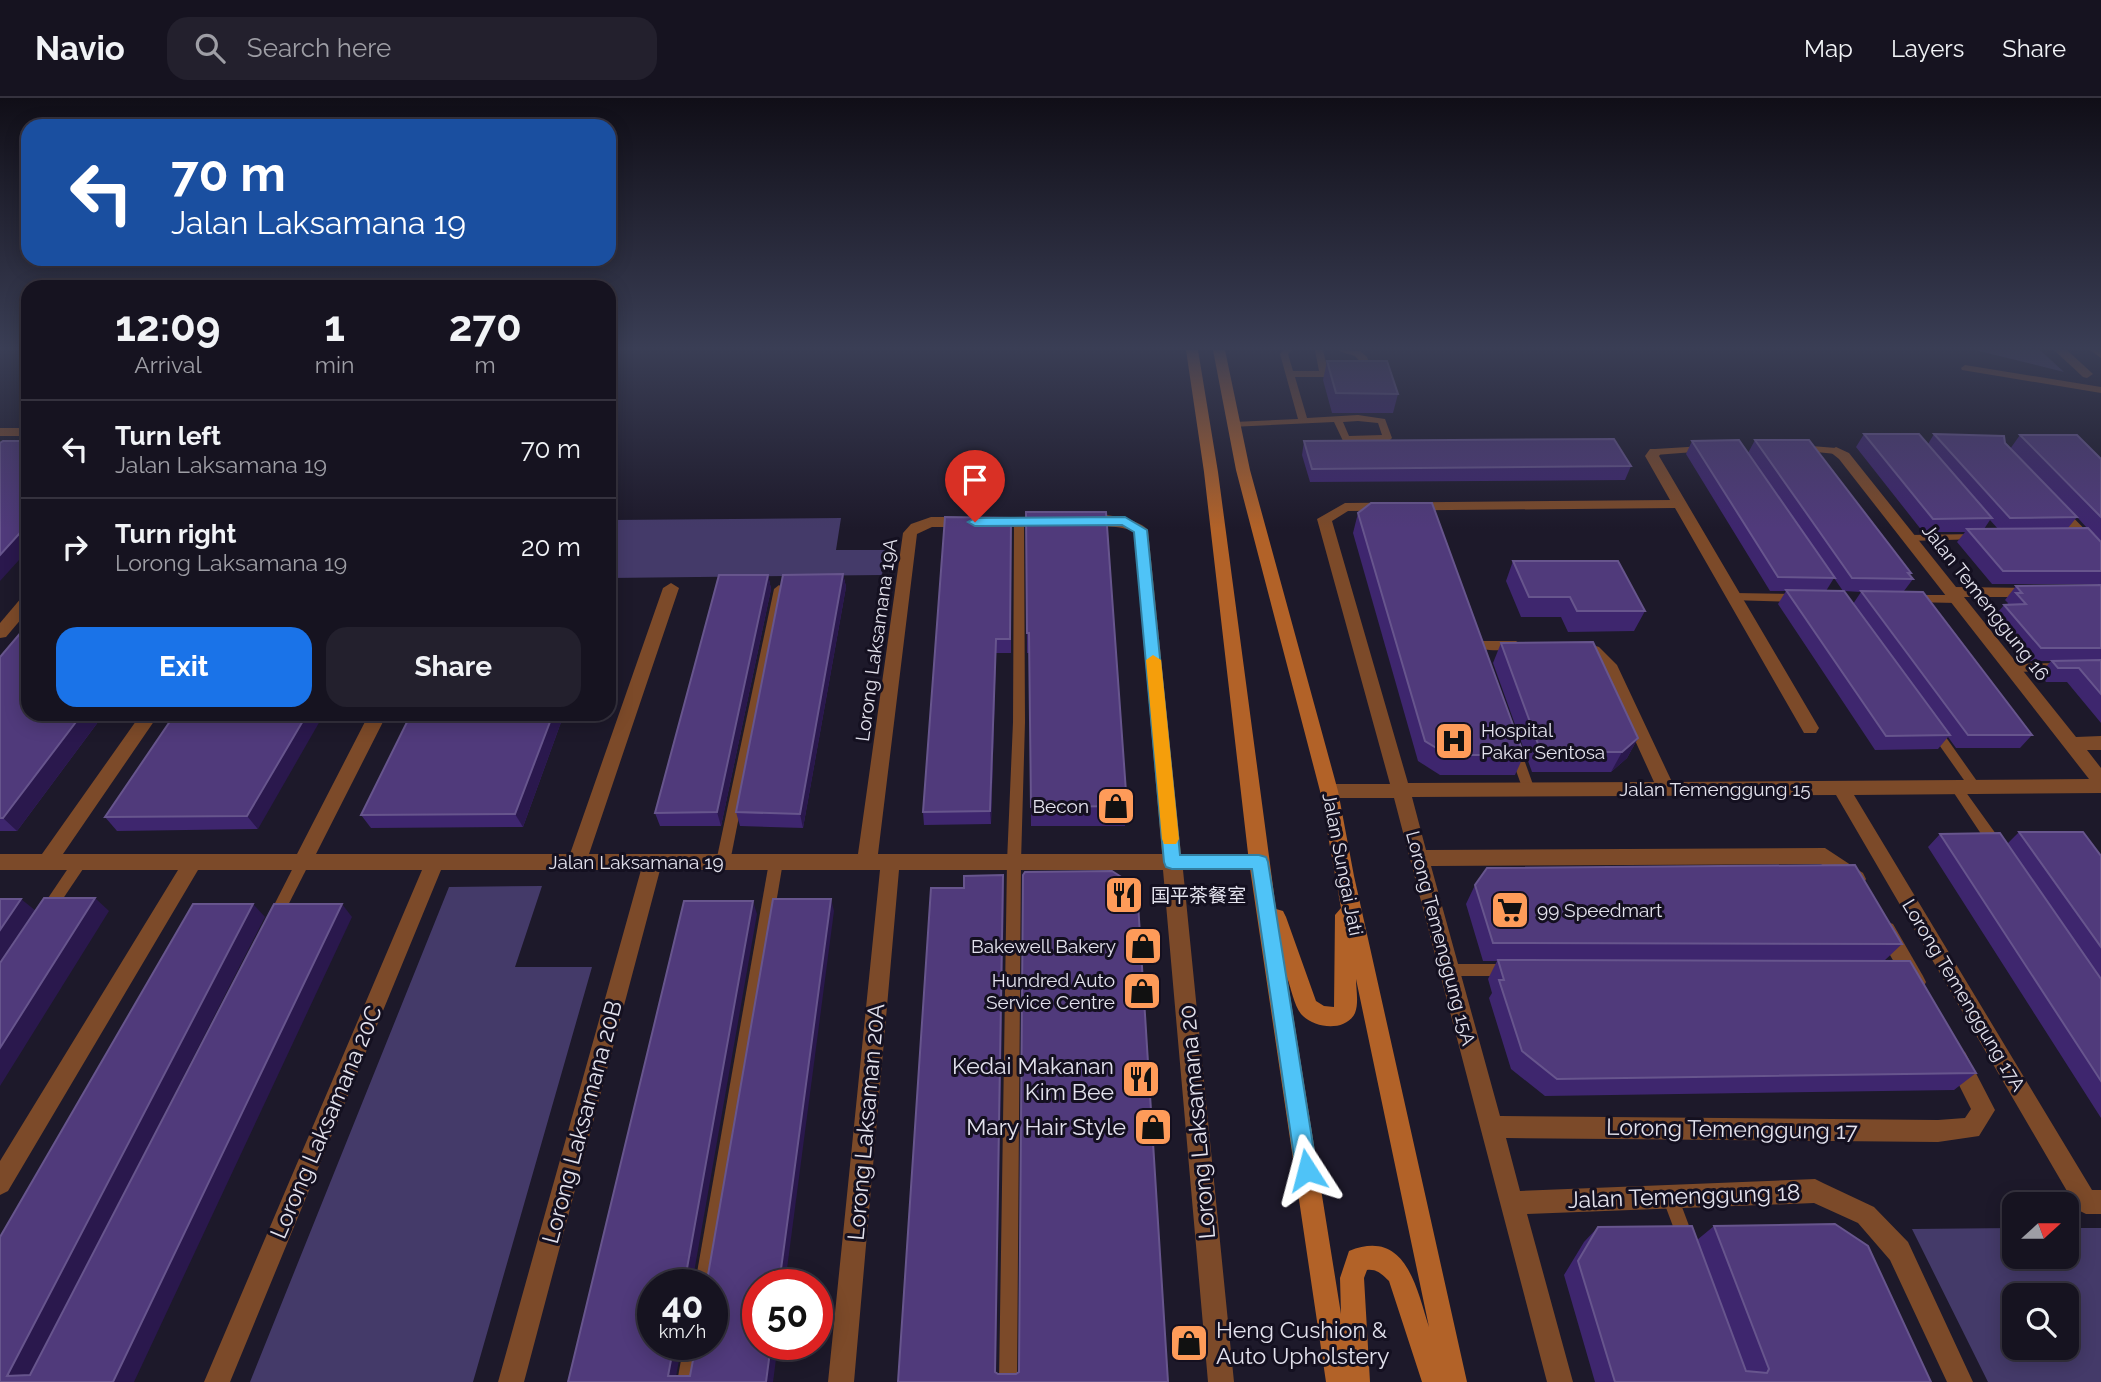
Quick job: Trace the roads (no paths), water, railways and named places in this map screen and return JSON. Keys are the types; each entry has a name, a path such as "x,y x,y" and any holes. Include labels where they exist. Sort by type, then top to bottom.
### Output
{"main road":[{"path":"1201,410 1261,870 1339,1382"},
{"name":"Jalan Sungai Jati","path":"1231,410 1243,470 1329,791 1344,876 1454,1382"},
{"path":"1261,870 1308,1007 1317,1015 1329,1018 1340,1016 1346,1009 1344,876"},
{"path":"1357,1382 1352,1279 1358,1260 1370,1256 1388,1260 1399,1274 1435,1382"}],"street":[{"path":"1,433 21,432"},
{"name":"Jalan Temenggung 16","path":"1836,451 1844,456 2101,784"},
{"path":"1655,452 1652,456 1810,728"},
{"path":"2047,499 2076,536 2101,555"},
{"name":"Lorong Temenggung 15A","path":"1560,1382 1420,858 1324,519 1345,507 1431,512 1679,504"},
{"name":"Lorong Laksamana 19A","path":"879,862 910,533 916,527 931,522 1125,521 1141,530"},
{"name":"Lorong Laksamana 20","path":"1141,530 1221,1382"},
{"path":"577,862 671,587"},
{"path":"1954,595 2046,592"},
{"path":"2,628 21,608"},
{"path":"1588,649 1609,665 1666,789"},
{"path":"48,862 145,721"},
{"path":"303,862 374,721"},
{"path":"2071,744 2101,743"},
{"name":"Jalan Temenggung 15","path":"1329,791 2101,784"},
{"name":"Lorong Temenggung 17A","path":"1841,788 2094,1202"},
{"path":"1420,858 1825,856 1854,875 1872,905 1903,971 1923,994"},
{"path":"0,1183 193,862"},
{"name":"Lorong Laksamana 20C","path":"217,1382 435,862"},
{"name":"Lorong Laksamana 20B","path":"512,1382 653,862"},
{"name":"Lorong Laksaman 20A","path":"841,1382 879,862"},
{"name":"Jalan Laksamana 19","path":"4,864 1172,862 1261,870"},
{"name":"Lorong Temenggung 17","path":"1492,1127 1938,1131 1971,1128 1984,1110 1947,1041"},
{"name":"Jalan Temenggung 18","path":"1513,1203 1815,1191 1866,1215 1899,1251 1960,1382"}],"lane":[{"path":"1300,410 1303,421"},
{"path":"1234,425 1337,419 1380,419 1387,438 1346,439 1337,419"},
{"path":"1785,448 1822,448 1836,451"},
{"path":"1655,452 1667,449 1722,449"},
{"path":"1008,1382 1014,862 1019,722 1019,522"},
{"path":"1909,538 1983,537"},
{"path":"723,862 779,589"},
{"path":"1905,598 1954,595"},
{"path":"1734,597 1813,598"},
{"path":"1473,632 1480,651 1533,645"},
{"path":"2011,668 2075,667"},
{"path":"1927,720 1975,787"},
{"path":"1512,742 1529,790"},
{"path":"1956,787 2001,854"},
{"path":"36,927 80,862"},
{"path":"267,932 303,862"},
{"path":"706,1269 776,862"},
{"path":"1450,970 1520,970"},
{"path":"1670,1196 1694,1262"},
{"path":"686,1382 689,1360"}],"place":[{"name":"Hospital Pakar Sentosa","path":"1454,741"},
{"name":"Becon","path":"1116,806"},
{"name":"国平茶餐室","path":"1124,895"},
{"name":"99 Speedmart","path":"1510,910"},
{"name":"Bakewell Bakery","path":"1143,946"},
{"name":"Hundred Auto Service Centre","path":"1142,991"},
{"name":"Kedai Makanan Kim Bee","path":"1141,1079"},
{"name":"Mary Hair Style","path":"1153,1127"},
{"name":"Heng Cushion & Auto Upholstery","path":"1189,1343"}]}
